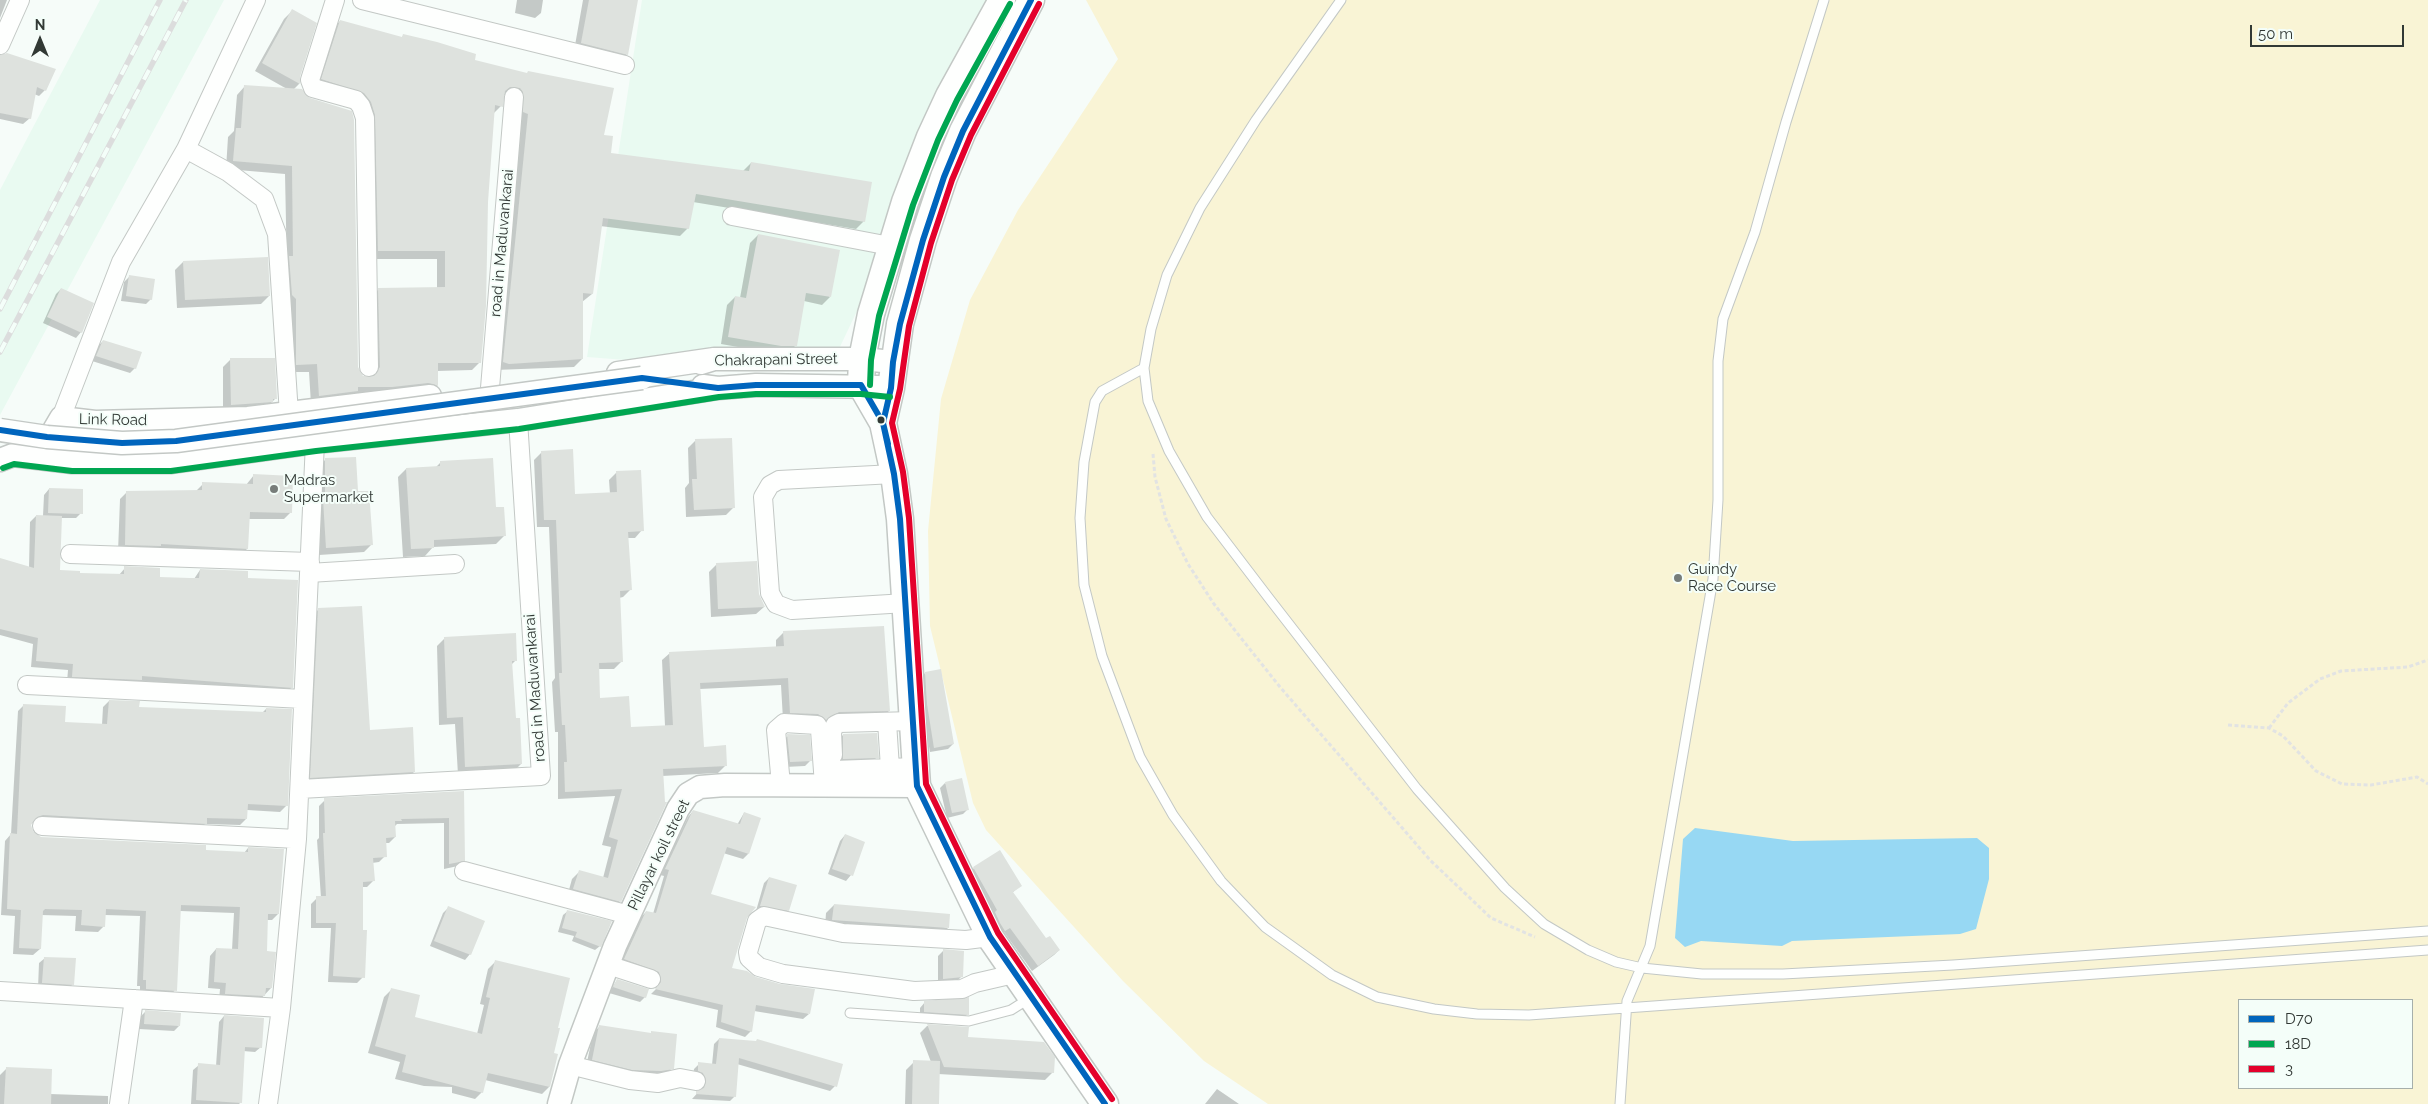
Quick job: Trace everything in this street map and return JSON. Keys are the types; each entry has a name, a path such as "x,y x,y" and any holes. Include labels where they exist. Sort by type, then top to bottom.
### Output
{"main road":[{"path":"1002,0 949,96 930,137 890,246 862,359 860,385 883,423 894,474 900,519 917,777 990,937 1030,998 1105,1104"},
{"path":"883,423 892,388 900,324 944,177 963,131 1031,0"}],"street":[{"path":"0,45 20,0"},
{"path":"61,418 121,262 186,149 256,0"},
{"path":"335,0 310,80 313,88 356,100 361,106 365,118 369,367"},
{"path":"362,0 624,65"},
{"name":"road in Maduvankarai","path":"490,388 514,97"},
{"path":"186,149 228,172 264,199 277,234 289,414"},
{"path":"732,216 890,246"},
{"name":"Chakrapani Street","path":"642,378 714,360 862,359 894,362"},
{"name":"Link Road","path":"38,458 61,418 95,422 248,418 714,360"},
{"path":"0,430 47,437 122,443 176,441 642,378"},
{"name":"Chakrapani Street","path":"642,378 718,388 756,385 860,385 892,388"},
{"path":"0,460 13,455 72,462 170,462 315,442 518,420 718,388"},
{"name":"road in Maduvankarai","path":"300,789 541,776 518,420"},
{"path":"268,1104 281,1008 297,839 315,442"},
{"path":"894,474 787,480 770,485 763,497 770,593 776,604 792,610 906,602"},
{"path":"70,554 310,568 456,564"},
{"path":"27,685 303,699"},
{"path":"831,780 832,732 835,725 839,723 913,721"},
{"path":"887,722 890,768"},
{"path":"781,785 776,730 784,723 817,725 820,730 831,780"},
{"path":"831,780 890,768 917,777"},
{"name":"Pillayar koil street","path":"559,1104 570,1065 614,946 678,809 688,794 700,787 781,785 831,780 917,777"},
{"path":"42,826 297,839"},
{"path":"464,871 629,916"},
{"path":"990,937 966,940 843,933 764,916 757,921 748,952 749,958 759,967 783,974 914,990 962,989 975,983 1014,974"},
{"path":"608,965 652,979"},
{"path":"0,991 281,1008"},
{"path":"119,1104 134,999"},
{"path":"570,1065 630,1080 658,1083 680,1078 696,1081"}],"lane":[{"path":"1341,0 1256,120 1200,208 1167,275 1151,329 1144,368 1148,401 1169,451 1207,517 1417,789 1505,888 1544,924 1588,950 1616,962 1642,968 1702,974 1783,974 1963,965 2428,931"},
{"path":"1620,1104 1626,1008 1630,991 1642,968 1650,946 1713,579 1718,500 1718,360 1723,319 1755,232 1786,122 1824,0"},
{"path":"1144,368 1102,391 1095,402 1084,462 1080,518 1084,585 1102,656 1140,757 1173,815 1221,880 1265,927 1332,974 1377,997 1434,1009 1477,1014 1529,1015 2428,950"},
{"path":"850,1013 969,1021 1011,1010 1030,998"}],"path":[{"path":"1158,424 1153,452 1155,477 1166,519 1188,564 1214,604 1280,687 1430,860 1491,918 1544,941"},
{"path":"2270,728 2288,703 2320,679 2341,671 2408,667 2428,660"},
{"path":"2228,725 2270,728 2284,736 2316,771 2342,784 2371,786 2417,777 2428,784"}],"shaded area":[{"path":"100,0 224,0 0,415 0,190"},
{"path":"642,0 1014,0 953,132 867,290 837,353 768,371 587,357"},
{"name":"Guindy Race Course","path":"1086,0 2428,0 2428,1104 1268,1104 1204,1061 1123,981 986,830 973,803 930,626 928,531 941,399 970,300 1018,210 1118,59"}],"water":[{"path":"1695,828 1793,841 1977,838 1989,848 1989,879 1976,929 1960,934 1792,941 1782,946 1701,941 1685,947 1675,938 1683,839"}],"building":[{"path":"589,0 638,0 628,55 581,43"},
{"path":"292,9 317,23 300,77 300,84 262,63"},
{"path":"340,20 402,37 403,34 437,42 476,54 475,60 527,73 528,71 614,88 604,135 613,136 611,153 749,171 751,162 872,182 865,222 696,194 689,229 603,218 593,294 583,293 583,359 509,364 503,362 528,114 523,112 523,92 520,88 510,87 505,91 503,107 495,105 488,202 486,306 481,363 438,363 438,386 428,383 392,387 358,387 358,391 319,396 317,364 296,365 296,299 292,295 289,256 293,256 292,166 233,161 236,128 241,128 244,85 302,89 310,98 352,111 354,120 358,367 363,376 374,376 380,367 378,288 445,287 445,251 378,251 375,115 371,102 364,93 321,79"},
{"path":"7,53 56,69 46,91 37,87 31,119 0,113 0,55"},
{"path":"758,234 840,250 831,297 806,293 797,346 781,346 728,337 735,296 746,298"},
{"path":"268,257 270,296 185,300 183,261"},
{"path":"129,275 155,279 152,300 126,296"},
{"path":"61,288 94,303 82,333 47,317"},
{"path":"103,340 142,352 136,369 96,356"},
{"path":"230,358 275,358 277,399 273,399 273,402 231,405"},
{"path":"732,438 735,508 694,510 692,479 697,479 695,439"},
{"path":"573,449 575,494 617,492 616,471 641,470 644,531 628,532 632,590 620,591 623,662 599,663 600,698 629,696 631,727 673,725 669,652 784,646 783,631 884,626 890,711 839,712 826,720 818,714 790,713 788,678 700,683 704,747 726,745 727,766 663,769 665,802 667,802 621,902 573,889 579,870 608,878 618,840 609,837 622,789 565,792 564,762 567,762 565,725 562,725 559,673 562,673 556,520 544,520 541,451"},
{"path":"356,457 358,491 369,491 373,545 326,548 323,499 325,497 325,458"},
{"path":"493,458 496,507 504,507 506,536 434,540 434,548 411,549 406,468 440,466 440,461"},
{"path":"253,474 293,476 292,513 250,512 248,549 161,544 161,546 125,545 126,491 202,490 202,482 253,484"},
{"path":"49,488 83,489 83,514 48,513"},
{"path":"36,515 62,516 60,570 80,571 80,573 124,574 124,566 160,568 160,577 190,578 199,578 200,569 248,571 248,578 298,580 293,688 142,676 142,680 72,677 73,664 36,661 38,638 0,629 0,558 34,568"},
{"path":"757,561 759,594 765,607 718,609 716,563"},
{"path":"362,606 370,730 413,727 415,772 310,778 318,608"},
{"path":"516,633 517,661 512,661 516,718 520,718 522,764 465,767 463,717 447,718 444,637"},
{"path":"941,669 954,744 934,748 927,704 925,672"},
{"path":"109,700 140,701 139,707 266,712 266,708 292,709 288,806 248,804 247,819 207,818 207,824 43,815 37,817 31,825 33,831 41,837 206,845 206,850 248,852 248,847 284,849 279,914 268,914 267,951 276,952 272,988 266,988 265,996 225,994 226,983 214,982 216,948 238,949 240,907 181,905 177,991 146,989 146,980 143,980 146,911 106,909 105,927 81,925 82,910 45,909 43,911 41,949 19,948 21,910 7,909 10,833 17,834 23,704 66,706 65,722 107,724"},
{"path":"877,733 879,758 843,759 843,734"},
{"path":"787,734 810,735 812,761 790,762"},
{"path":"962,778 969,810 952,813 945,782"},
{"path":"464,791 465,861 449,864 449,818 401,819 402,821 395,821 396,837 386,838 387,857 373,858 375,881 363,882 363,930 367,930 365,978 333,976 336,923 316,923 316,896 326,896 323,833 325,833 324,798"},
{"path":"693,810 740,824 744,812 761,818 749,854 727,847 711,894 756,907 747,918 732,968 747,971 756,977 780,984 815,989 810,1014 756,1005 752,1032 721,1022 723,1005 655,989 661,982 659,972 624,959 646,911 656,913 669,870 665,869"},
{"path":"845,834 865,842 853,876 832,869"},
{"path":"1000,850 1022,886 1013,892 1046,938 1050,936 1060,950 1038,966 1010,928 1005,931 995,912 997,910 973,867"},
{"path":"769,877 797,885 789,911 760,906"},
{"path":"834,904 950,914 949,928 832,920"},
{"path":"448,906 485,921 471,955 434,941"},
{"path":"567,910 612,921 601,947 575,937 577,932 562,928"},
{"path":"943,949 964,951 963,977 943,979"},
{"path":"44,957 76,958 74,985 42,983"},
{"path":"495,960 570,978 558,1028 560,1028 554,1053 558,1054 550,1087 488,1073 483,1093 402,1072 406,1055 375,1046 391,988 420,995 415,1017 482,1034 490,998 486,997"},
{"path":"617,979 649,989 646,998 613,987"},
{"path":"969,997 969,1015 924,1012 924,1001"},
{"path":"145,1010 181,1013 180,1026 144,1024"},
{"path":"224,1015 264,1018 262,1048 245,1047 242,1103 196,1100 198,1063 220,1065"},
{"path":"927,1024 969,1027 968,1037 1044,1042 1055,1057 1054,1073 944,1067"},
{"path":"599,1025 651,1033 651,1031 677,1034 674,1069 661,1071 632,1070 592,1060"},
{"path":"719,1038 756,1041 757,1039 843,1064 837,1087 739,1058 736,1097 696,1094 696,1091 704,1088 706,1082 703,1073 698,1071 698,1062 716,1064"},
{"path":"913,1060 940,1061 939,1104 912,1104"},
{"path":"6,1067 52,1069 51,1104 4,1104"}],"railway":[{"path":"0,309 160,0"},
{"path":"0,352 186,0"}],"transit line":[{"name":"D70","path":"888,444 883,423 891,388 893,362 900,324 923,240 944,177 963,131 1031,0"},
{"name":"18D","path":"870,385 871,360 879,316 913,205 938,140 957,100 1010,4"},
{"name":"3","path":"1039,4 971,135 952,180 931,243 909,326 900,389 892,423 903,472 909,518 926,784 998,933 1112,1099"},
{"name":"D70","path":"0,430 47,437 122,443 176,441 642,378 718,388 756,385 861,385 883,423 894,474 900,519 917,786 990,937 1105,1104"},
{"name":"18D","path":"3,468 14,464 72,471 171,471 316,451 519,429 719,397 756,394 861,394 890,397"}],"place":[{"name":"Madras Supermarket","path":"274,489"},
{"name":"Guindy Race Course","path":"1678,578"}]}
